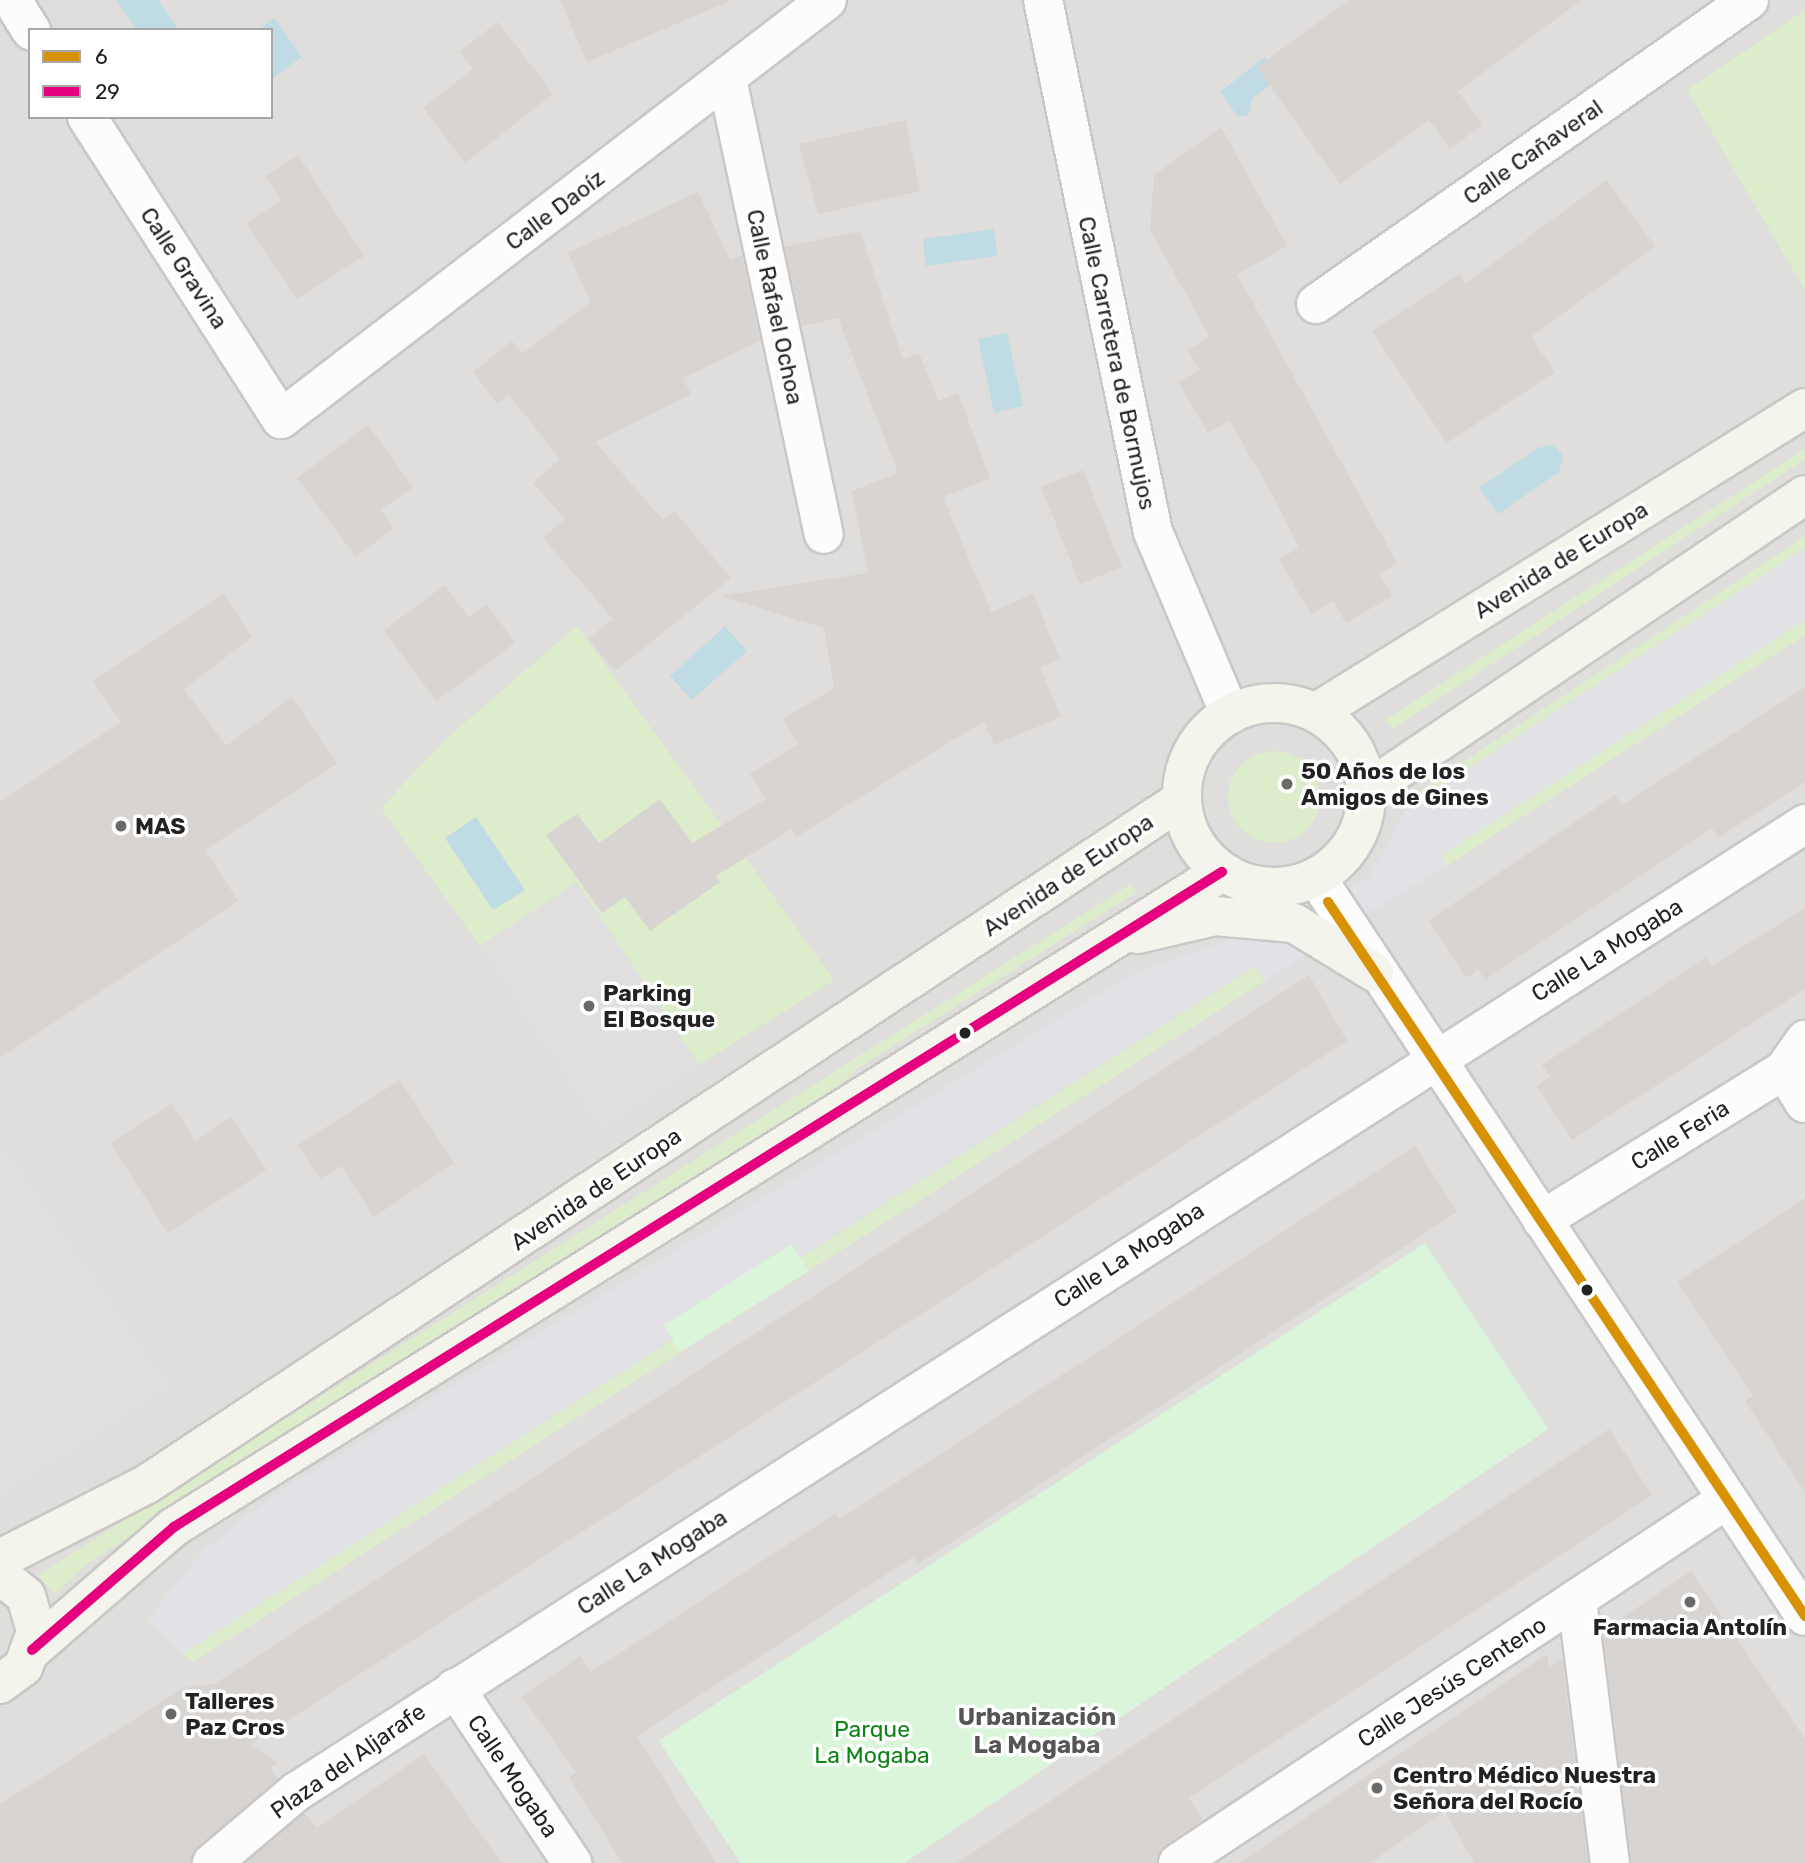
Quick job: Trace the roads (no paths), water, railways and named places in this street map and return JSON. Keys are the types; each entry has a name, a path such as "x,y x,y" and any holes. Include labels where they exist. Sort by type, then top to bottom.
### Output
{"main road":[{"name":"Avenida de Europa","path":"1317,712 1805,408"},
{"path":"1366,791 1805,495"},
{"path":"1269,704 1317,712 1352,746 1366,791 1354,842 1316,877 1269,887 1222,872 1187,828 1181,800 1193,750 1230,713 1269,704"},
{"name":"Avenida de Europa","path":"0,1559 147,1485 1181,800"},
{"path":"0,1684 23,1667 32,1650 174,1527 1222,872"},
{"path":"1115,938 1215,916 1294,923 1374,972"},
{"path":"0,1575 30,1605 32,1650"}],"street":[{"path":"12,0 30,28"},
{"name":"Calle Daoíz","path":"281,419 827,0"},
{"name":"Calle Carretera de Bormujos","path":"1043,0 1153,532 1230,713"},
{"name":"Calle Cañaveral","path":"1316,304 1749,0"},
{"name":"Calle Rafael Ochoa","path":"727,79 824,534"},
{"name":"Calle Gravina","path":"88,119 281,419"},
{"name":"Calle La Mogaba","path":"455,1688 1805,824"},
{"path":"1316,877 1374,972 1436,1059 1805,1616"},
{"name":"Calle Feria","path":"1542,1220 1794,1055 1805,1103"},
{"name":"Calle Jesús Centeno","path":"1178,1863 1726,1500"},
{"path":"1577,1599 1611,1863"},
{"name":"Plaza del Aljarafe","path":"212,1863 296,1792 455,1688"},
{"name":"Calle Mogaba","path":"455,1688 572,1863"}],"water":[{"path":"116,0 158,0 178,28 136,28"},
{"path":"274,18 302,57 273,79 273,28 261,28"},
{"path":"1265,57 1280,77 1252,99 1248,115 1238,117 1220,92"},
{"path":"994,229 997,256 926,266 923,239"},
{"path":"1007,333 1023,406 994,413 978,339"},
{"path":"1553,445 1563,455 1559,472 1498,514 1479,488 1538,448"},
{"path":"725,626 747,651 692,700 670,676"},
{"path":"476,817 525,890 493,910 445,838"}],"place":[{"name":"50 Años de los Amigos de Gines","path":"1287,784"},
{"name":"MAS","path":"121,826"},
{"name":"Parking El Bosque","path":"589,1006"},
{"name":"Farmacia Antolín","path":"1690,1602"},
{"name":"Talleres Paz Cros","path":"171,1714"},
{"name":"Centro Médico Nuestra Señora del Rocío","path":"1377,1788"}],"district":[{"name":"Urbanización La Mogaba","path":"1037,1732"}],"park label":[{"name":"Parque La Mogaba","path":"872,1742"}]}
